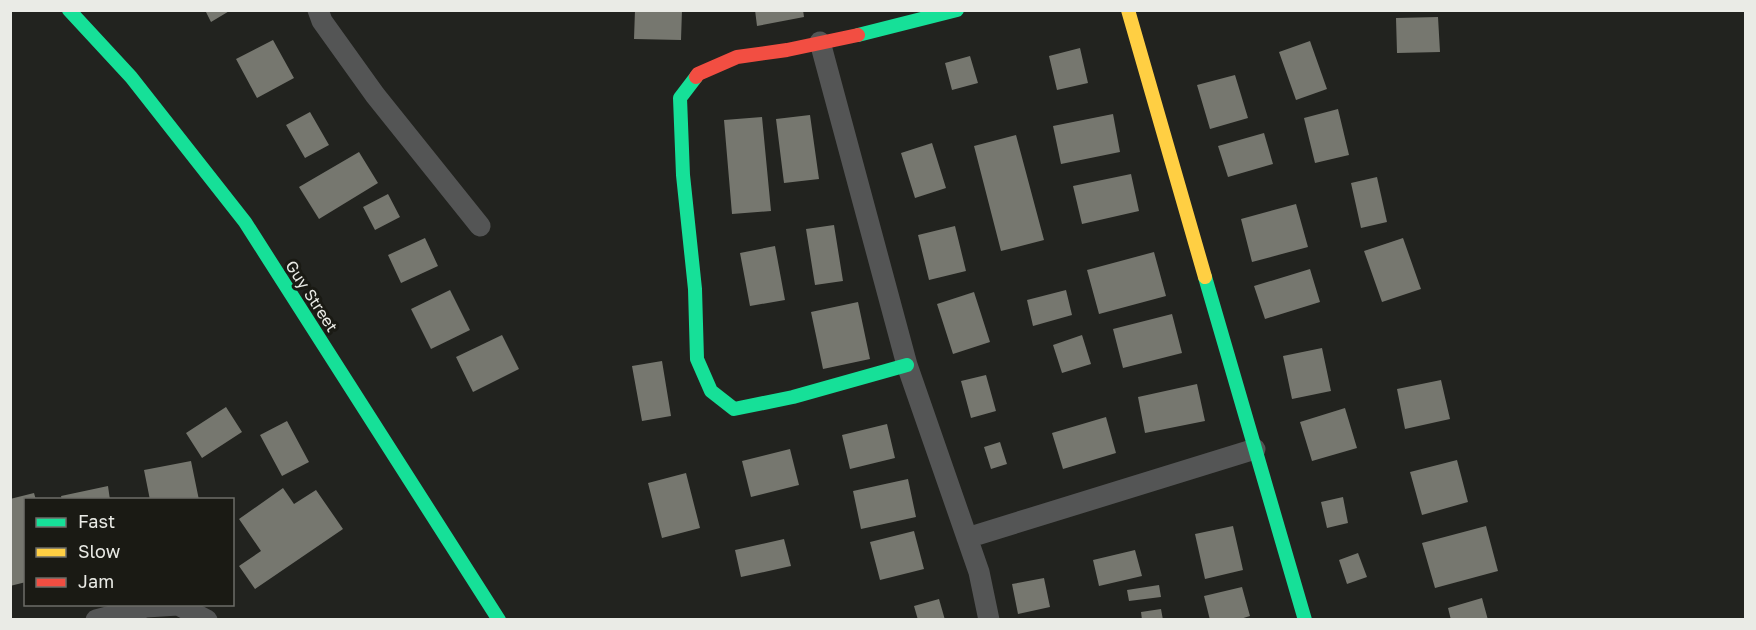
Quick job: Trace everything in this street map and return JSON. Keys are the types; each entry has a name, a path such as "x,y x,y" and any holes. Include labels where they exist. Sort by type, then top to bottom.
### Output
{"street":[{"name":"Guy Street","path":"69,10 131,77 245,222 499,620"},
{"path":"318,10 322,21 375,95 480,226"},
{"path":"907,365 793,397 734,409 711,391 697,359 695,289 683,175 680,98 698,74 737,57 787,50 897,26 957,10"},
{"path":"1128,10 1305,620"},
{"path":"820,42 907,365 979,572 989,620"},
{"path":"967,538 1255,449"},
{"path":"96,620 146,607 162,606"},
{"path":"180,606 207,620"}],"building":[{"path":"205,10 231,10 211,22"},
{"path":"635,10 682,10 681,40 634,39"},
{"path":"755,10 803,10 804,17 757,26"},
{"path":"1438,17 1440,52 1397,53 1396,18"},
{"path":"273,40 294,78 257,98 236,59"},
{"path":"1310,41 1327,89 1296,100 1279,52"},
{"path":"1080,48 1088,83 1057,90 1049,56"},
{"path":"970,56 978,83 952,90 945,63"},
{"path":"1235,75 1248,118 1210,129 1197,85"},
{"path":"1338,109 1349,155 1315,163 1304,118"},
{"path":"310,112 329,145 305,158 286,125"},
{"path":"1113,114 1120,152 1061,164 1053,126"},
{"path":"810,115 819,179 784,183 776,119"},
{"path":"762,117 771,211 732,214 724,120"},
{"path":"1264,133 1273,164 1228,177 1218,146"},
{"path":"1016,135 1044,240 1001,251 974,146"},
{"path":"932,143 946,188 915,198 901,153"},
{"path":"359,152 378,183 319,219 299,187"},
{"path":"1131,174 1139,211 1082,224 1073,186"},
{"path":"1377,177 1387,222 1361,228 1351,183"},
{"path":"388,194 400,217 375,230 363,207"},
{"path":"1296,204 1308,247 1252,262 1241,219"},
{"path":"834,225 843,281 815,285 806,229"},
{"path":"955,226 966,271 929,280 918,235"},
{"path":"425,238 438,266 401,283 388,255"},
{"path":"1403,238 1421,289 1382,302 1364,251"},
{"path":"775,246 785,300 750,306 740,253"},
{"path":"1154,252 1166,296 1099,314 1087,270"},
{"path":"1310,269 1320,302 1265,319 1254,286"},
{"path":"450,290 470,330 431,349 411,309"},
{"path":"1066,290 1072,315 1033,326 1027,300"},
{"path":"974,292 990,342 953,354 937,304"},
{"path":"858,302 870,359 823,369 811,312"},
{"path":"1172,314 1182,353 1123,368 1113,329"},
{"path":"502,335 519,369 473,392 456,357"},
{"path":"1082,335 1091,364 1062,373 1053,345"},
{"path":"1322,348 1331,391 1292,399 1283,356"},
{"path":"662,361 671,416 642,421 632,366"},
{"path":"986,375 996,411 971,418 961,381"},
{"path":"1441,380 1450,419 1405,429 1397,389"},
{"path":"1197,384 1205,421 1145,433 1138,397"},
{"path":"226,407 242,432 202,458 186,433"},
{"path":"1345,408 1357,448 1312,461 1300,422"},
{"path":"1106,417 1116,453 1063,469 1052,433"},
{"path":"287,421 309,462 282,476 260,435"},
{"path":"887,424 895,458 850,469 842,435"},
{"path":"1000,442 1007,464 991,469 984,447"},
{"path":"790,449 799,485 751,497 742,461"},
{"path":"1457,460 1468,502 1422,515 1410,472"},
{"path":"191,461 199,498 150,498 144,470"},
{"path":"686,473 700,528 662,538 648,483"},
{"path":"908,479 916,517 861,529 853,491"},
{"path":"108,486 110,498 62,498 61,496"},
{"path":"283,488 294,504 316,490 343,529 255,589 239,566 261,551 239,519"},
{"path":"34,493 35,498 24,498 24,582 10,586 10,499"},
{"path":"1343,497 1348,523 1327,528 1321,502"},
{"path":"1233,526 1243,570 1205,579 1195,534"},
{"path":"1486,526 1498,571 1435,588 1422,543"},
{"path":"914,531 924,569 880,580 870,542"},
{"path":"784,539 791,566 741,577 735,550"},
{"path":"1135,550 1142,576 1099,586 1093,560"},
{"path":"1358,553 1367,577 1347,584 1339,560"},
{"path":"1044,578 1050,607 1018,614 1012,584"},
{"path":"1159,585 1161,597 1129,601 1127,590"},
{"path":"1242,587 1250,616 1237,620 1210,620 1204,596"},
{"path":"1482,598 1488,620 1451,620 1448,608"},
{"path":"939,599 945,620 918,620 914,606"},
{"path":"1161,609 1163,620 1142,620 1141,612"}],"traffic: fast":[{"path":"69,10 131,77 245,222 499,620"},
{"path":"858,35 957,10"},
{"path":"696,77 680,98 683,175 695,289 697,359 711,391 734,409 793,397 907,365"},
{"path":"1205,277 1305,620"}],"traffic: slow":[{"path":"1128,10 1205,277"}],"traffic: jam":[{"path":"696,77 698,74 737,57 787,50 858,35"}]}
